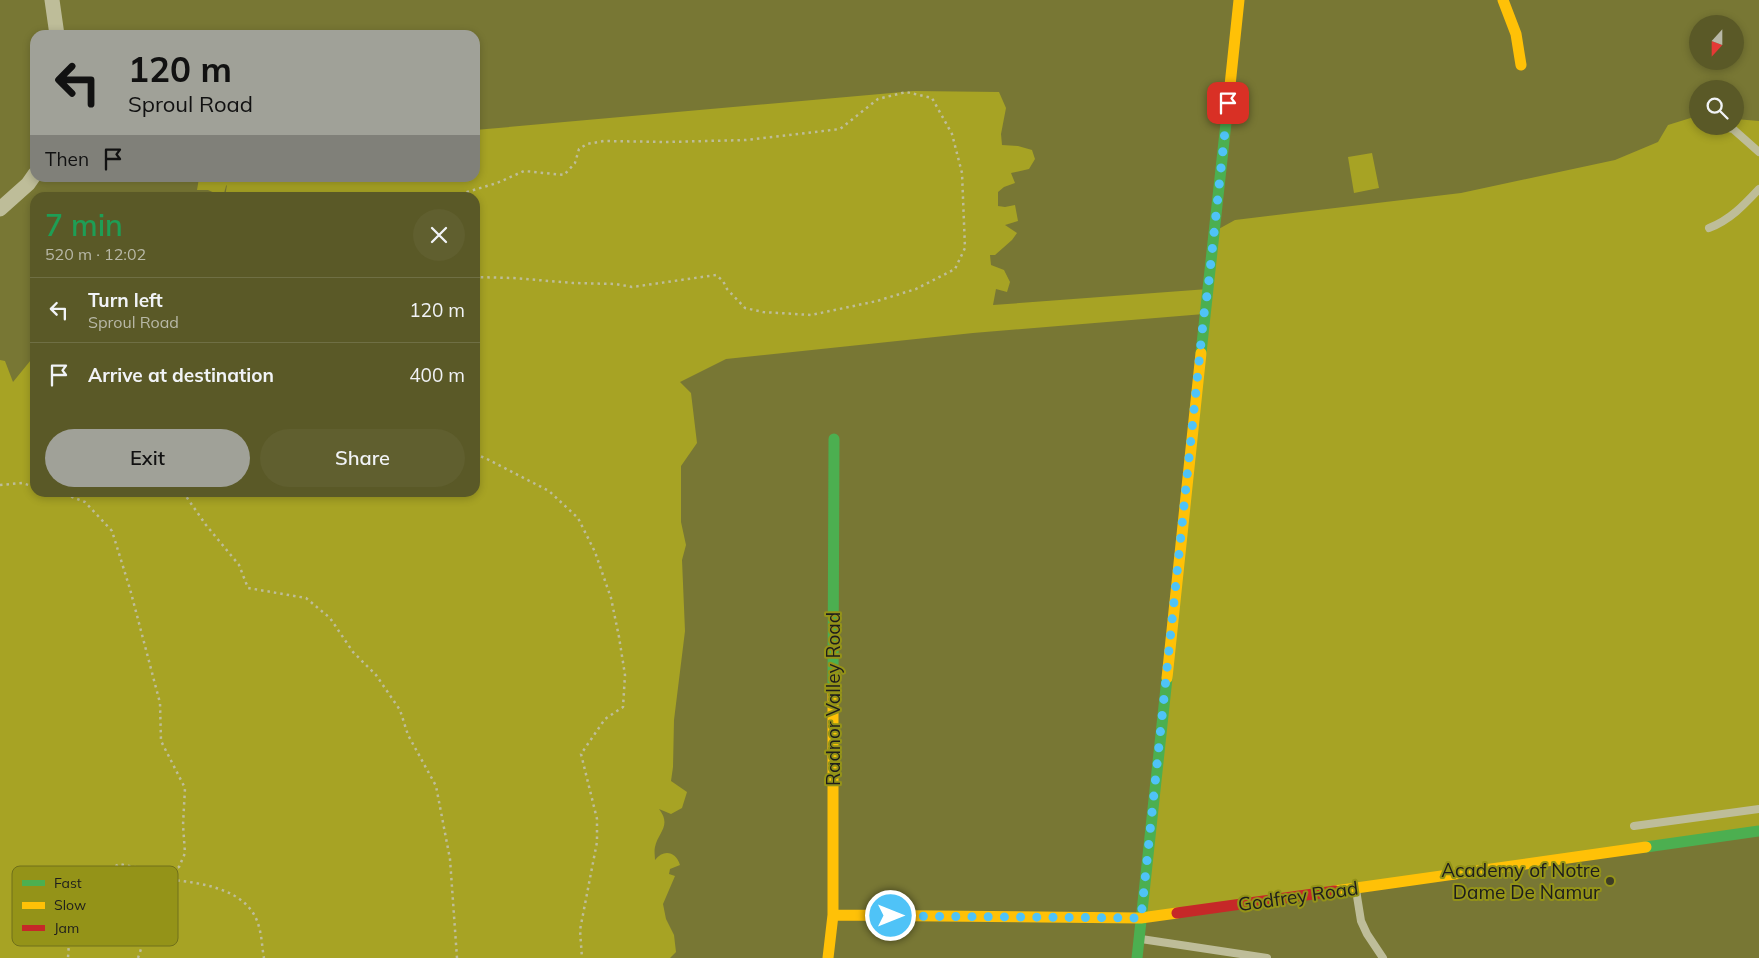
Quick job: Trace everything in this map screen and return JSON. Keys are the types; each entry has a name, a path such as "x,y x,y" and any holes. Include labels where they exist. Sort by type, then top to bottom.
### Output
{"street":[{"path":"52,0 56,30"},
{"path":"1137,958 1239,0"},
{"path":"1503,0 1516,34 1521,64"},
{"path":"0,210 30,181"},
{"name":"Radnor Valley Road","path":"828,958 833,915 834,439"},
{"name":"Godfrey Road","path":"833,915 1141,918 1759,831"}],"lane":[{"path":"1740,135 1759,152"},
{"path":"1709,228 1723,223 1759,190"},
{"path":"1634,826 1759,809"},
{"path":"1356,888 1361,921 1383,958"},
{"path":"1139,938 1267,958"}],"path":[{"path":"467,192 496,183 524,171 564,175 575,163 579,149 587,144 604,141 746,140 840,129 878,100 906,92 932,98 952,134 962,173 965,248 955,269 916,289 877,301 811,315 763,312 745,308 716,275 632,287 616,284 480,277"},
{"path":"480,456 550,491 578,518 595,552 611,598 619,637 624,675 623,707 605,719 582,754 597,819 597,842 580,930 582,958"},
{"path":"0,485 22,483 30,485"},
{"path":"72,497 85,502 112,531 130,589 160,703 161,741 185,788 183,825 185,854 178,868"},
{"path":"186,497 206,525 239,565 248,588 306,598 330,618 353,652 376,676 400,710 408,735 436,786 450,859 456,958"},
{"path":"116,866 119,864 130,866"},
{"path":"178,881 206,885 231,893 250,908 259,926 264,958"},
{"path":"138,958 142,946"}],"shaded area":[{"path":"914,91 999,92 1006,108 1001,134 1002,145 1018,146 1032,150 1035,159 1029,169 1011,173 1015,183 1004,187 998,192 998,206 1015,205 1018,221 1005,225 1017,233 995,255 990,255 991,265 1004,270 1010,282 1007,292 996,289 993,305 1208,289 1215,231 1235,220 1461,193 1615,160 1658,142 1668,125 1689,118 1689,135 1744,135 1744,120 1759,121 1759,831 1141,918 1204,314 973,333 726,359 680,382 691,393 697,443 681,466 681,522 686,545 682,560 685,631 674,720 671,781 687,792 682,808 671,814 659,809 663,815 664,825 655,850 655,860 662,854 669,853 676,857 680,865 670,869 669,874 675,876 663,904 666,919 674,935 676,952 670,958 0,958 0,360 5,361 13,382 30,361 30,497 480,497 480,192 226,192 227,185 224,192 197,190 198,182 480,182 480,130"},
{"path":"1372,153 1379,188 1354,193 1348,157"}],"traffic: fast":[{"path":"1201,353 1229,95"},
{"path":"833,691 834,439"},
{"path":"1137,958 1167,678"},
{"path":"1646,847 1759,831"}],"traffic: slow":[{"path":"1229,95 1239,0"},
{"path":"1503,0 1516,34 1521,65"},
{"path":"1167,678 1201,353"},
{"path":"828,958 833,915 833,691"},
{"path":"1335,891 1646,847"},
{"path":"833,915 1141,918 1177,913"}],"traffic: jam":[{"path":"1177,913 1335,891"}],"place":[{"name":"Academy of Notre Dame De Namur","path":"1610,881"}],"route":[{"path":"891,916 1141,918 1228,103"}]}
